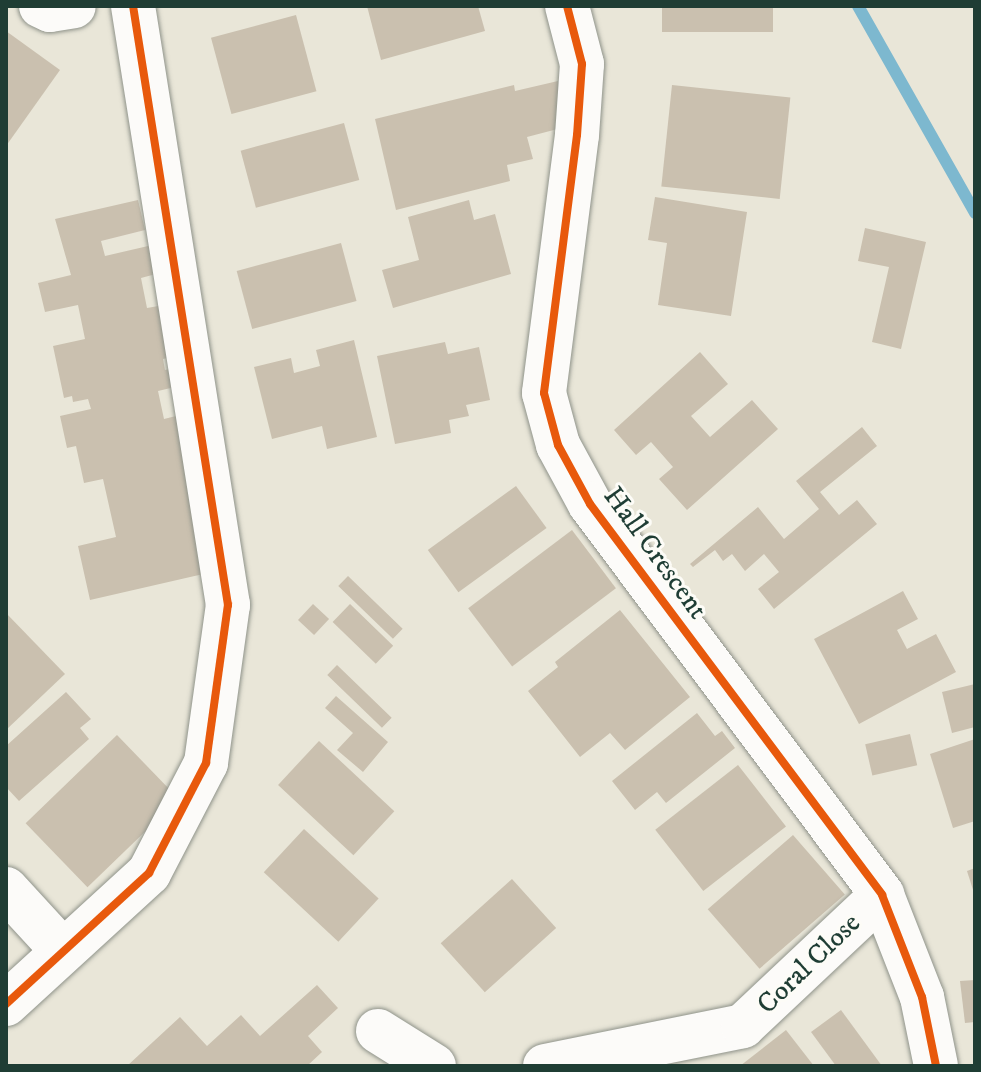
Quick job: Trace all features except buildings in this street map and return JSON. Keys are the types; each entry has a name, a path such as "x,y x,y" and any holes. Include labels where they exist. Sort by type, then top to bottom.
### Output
{"street":[{"path":"41,6 50,10 74,6"},
{"path":"6,1004 149,873 206,763 228,605 133,6"},
{"name":"Hall Crescent","path":"567,6 582,64 577,135 544,393 558,445 590,504 882,895 922,997 936,1066"},
{"path":"6,889 63,951"},
{"name":"Coral Close","path":"545,1066 743,1026 882,895"},
{"path":"378,1031 434,1066"}],"waterway":[{"path":"858,6 975,213"}],"cycle path":[{"path":"6,1004 149,873 206,763 228,605 133,6"},
{"path":"567,6 582,64 577,135 544,393 558,445 590,504 882,895 922,997 936,1066"}]}
